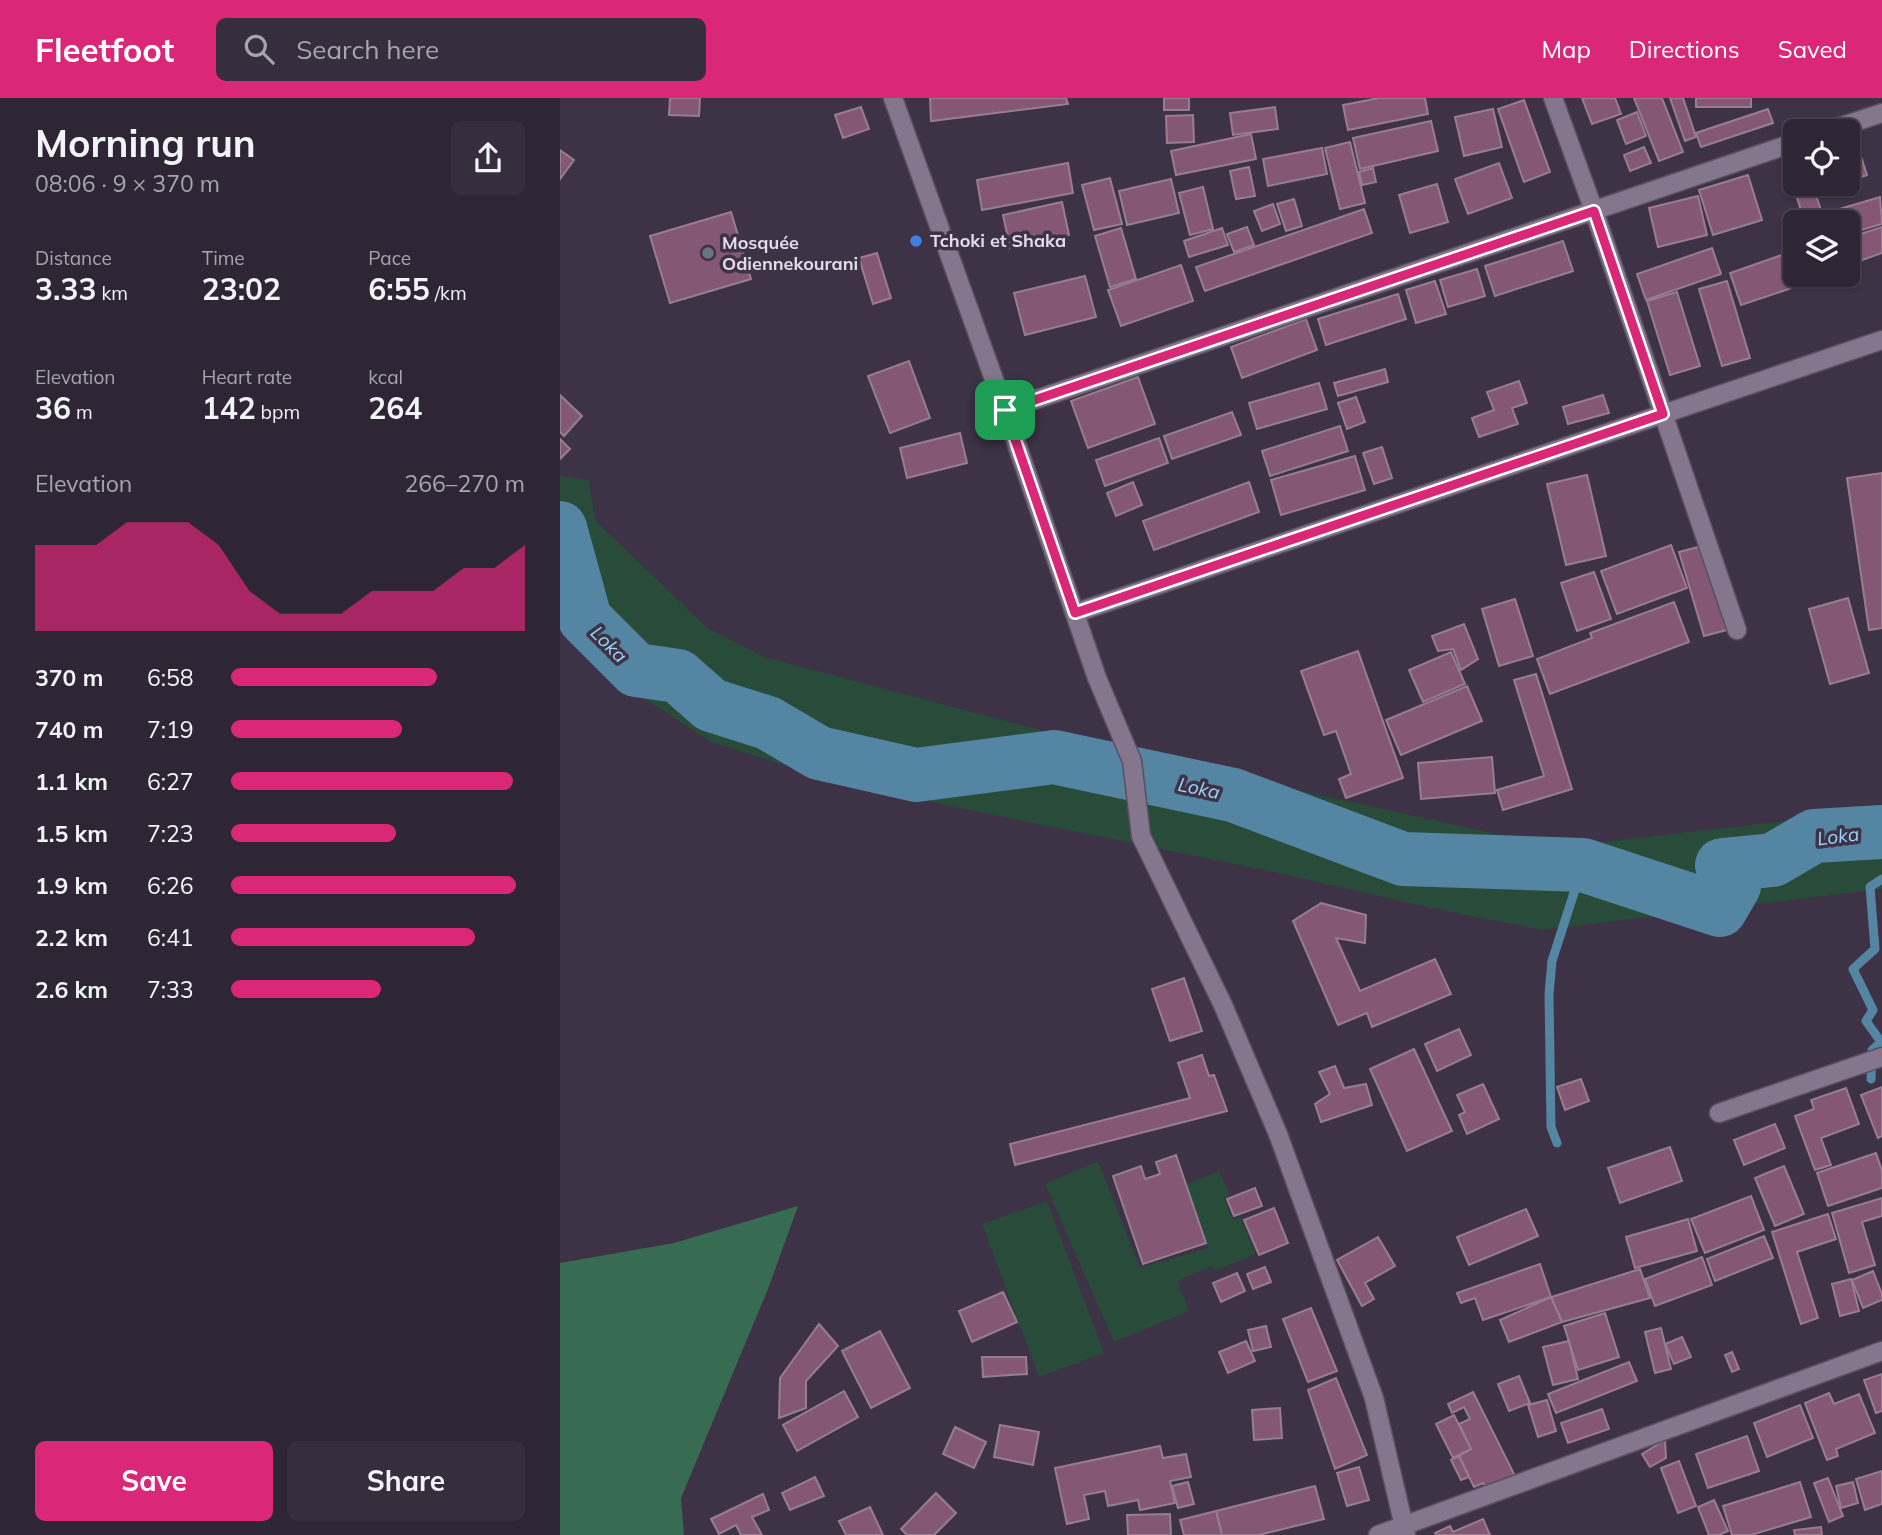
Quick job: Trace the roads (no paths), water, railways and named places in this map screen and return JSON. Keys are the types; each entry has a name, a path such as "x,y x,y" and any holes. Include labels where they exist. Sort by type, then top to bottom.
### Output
{"street":[{"path":"893,98 1005,410 1097,678 1132,761 1141,836 1223,1005 1278,1134 1374,1398 1405,1531"},
{"path":"1553,98 1737,630"},
{"path":"1860,120 1882,113"},
{"path":"1005,410 1783,146"},
{"path":"1075,613 1882,340"},
{"path":"1719,1113 1882,1058"},
{"path":"1378,1535 1405,1531 1477,1498 1882,1351"}],"waterway":[{"name":"Loka","path":"560,528 585,619 636,670 678,676 711,705 768,723 819,753 916,775 1054,757 1233,795 1403,859 1583,865 1720,910 1734,886 1722,865 1773,860 1814,836 1882,832"},
{"path":"1557,1143 1551,1127 1549,994 1552,961 1583,865"},
{"path":"1871,1079 1872,1050 1881,1042 1866,1021 1873,1010 1853,969 1875,949 1870,887 1882,879"}],"place":[{"name":"Tchoki et Shaka","path":"916,241"},
{"name":"Mosquée Odiennekourani","path":"708,253"}]}
